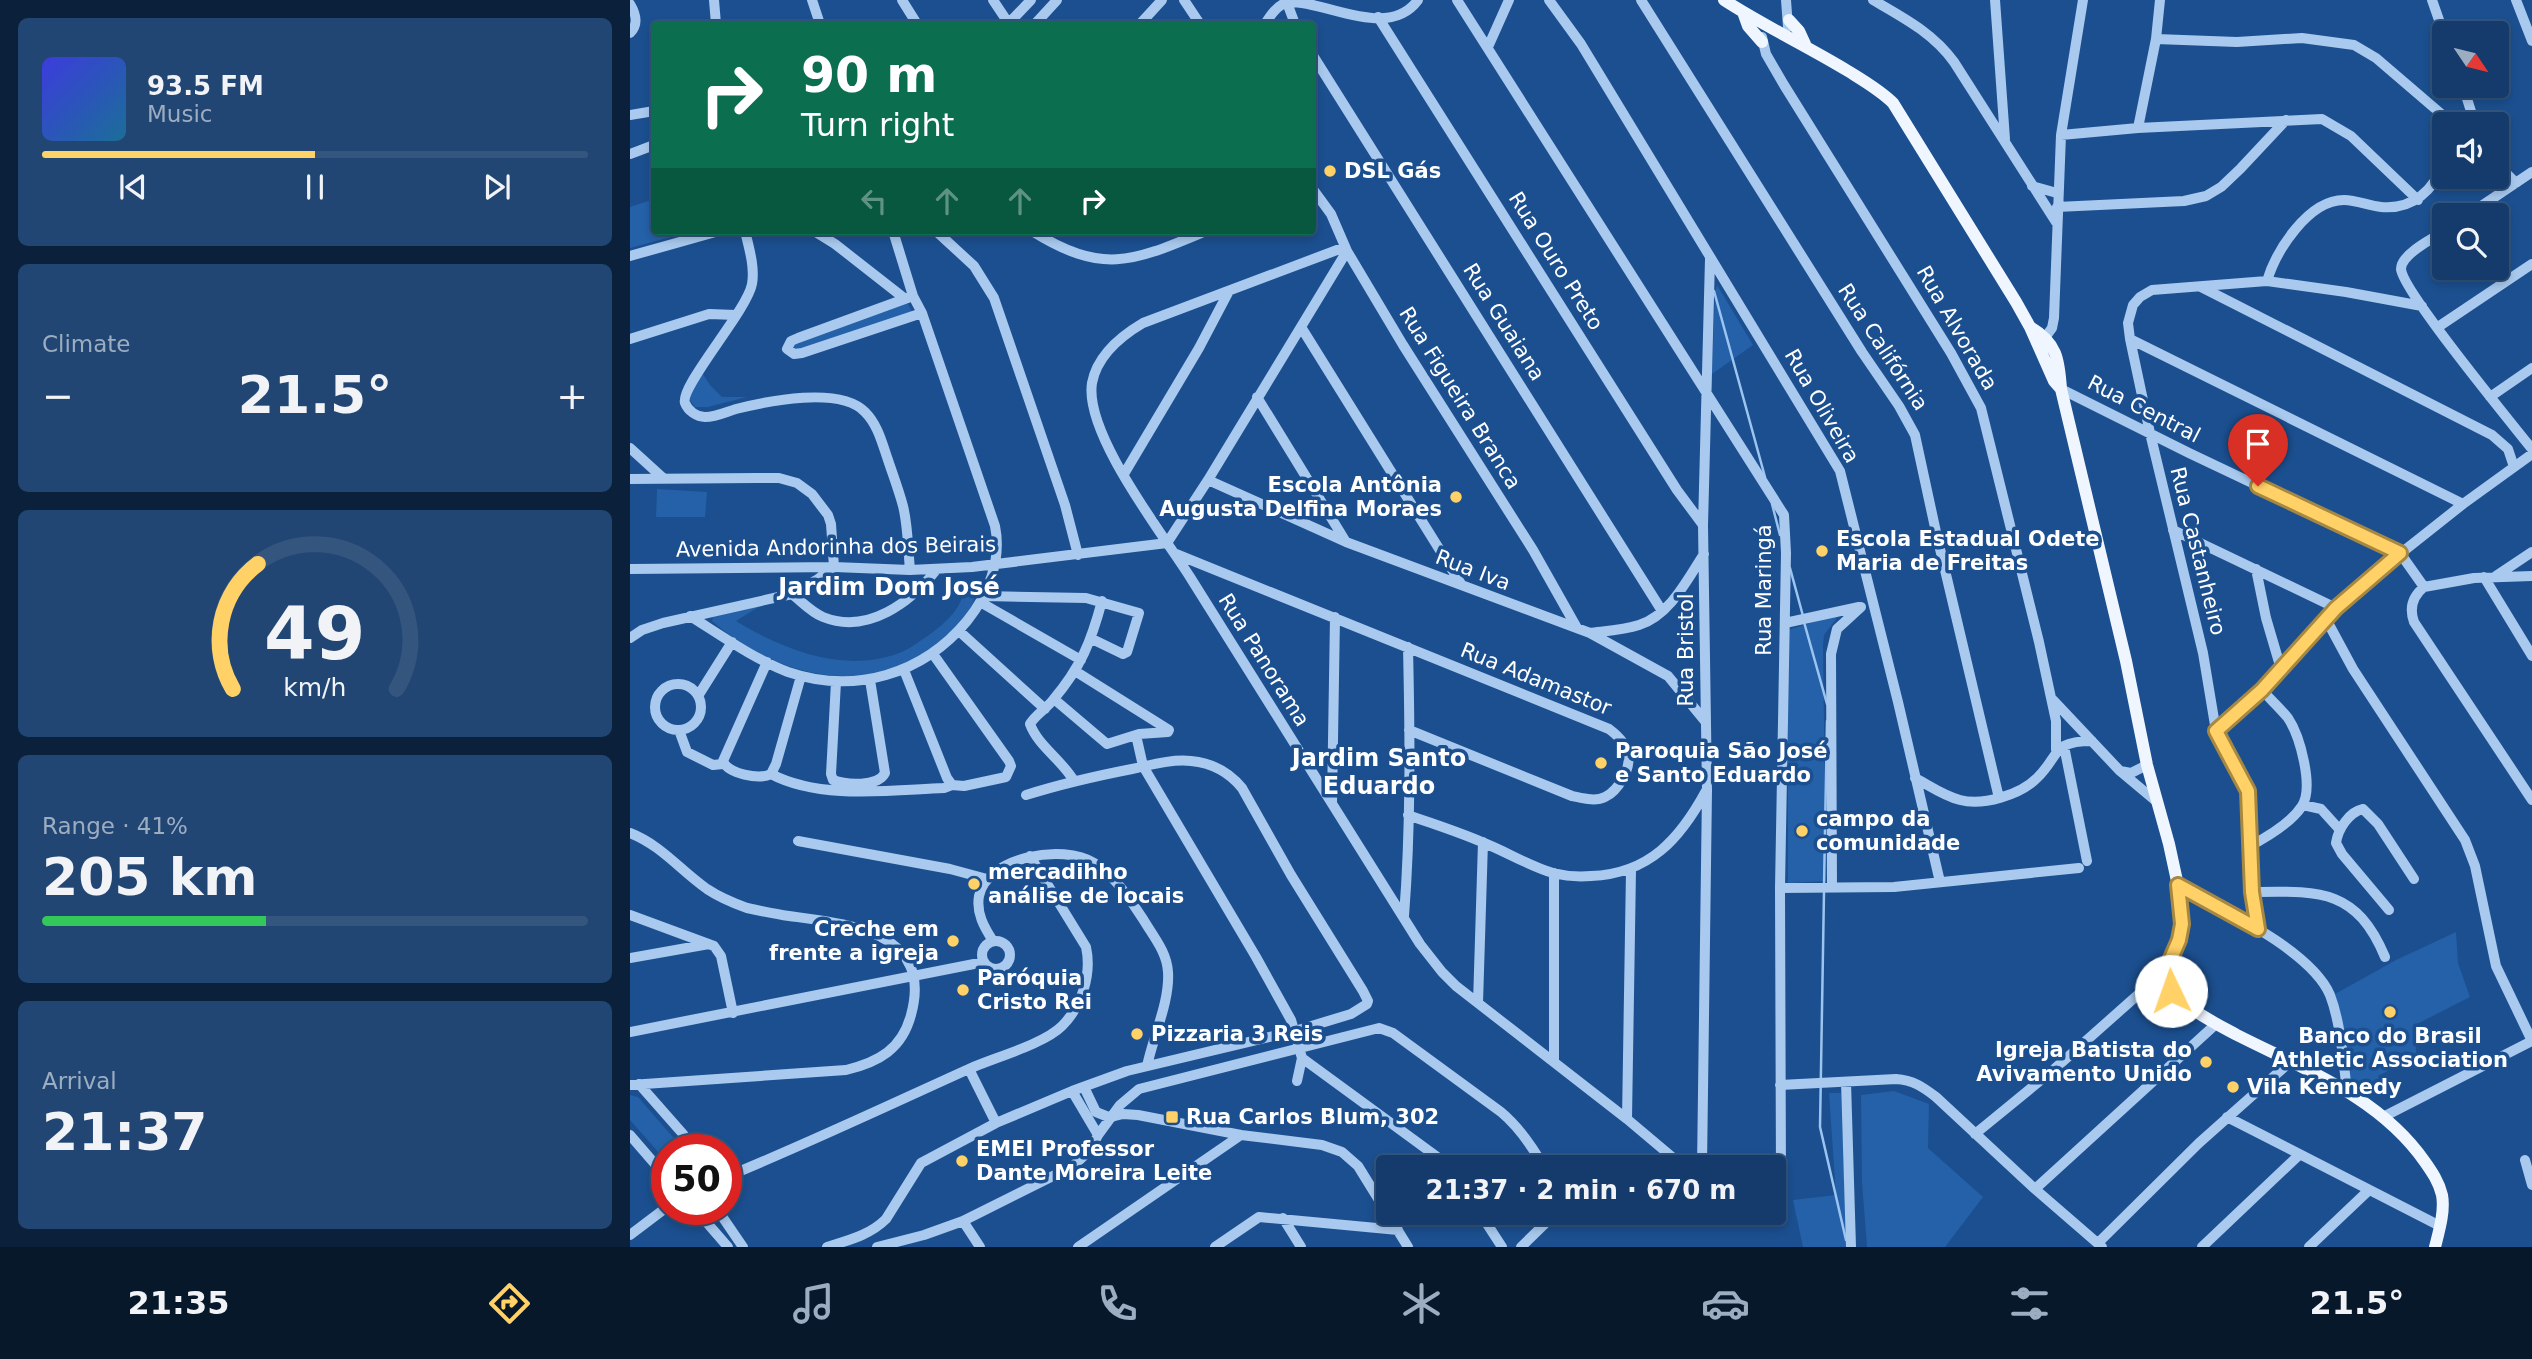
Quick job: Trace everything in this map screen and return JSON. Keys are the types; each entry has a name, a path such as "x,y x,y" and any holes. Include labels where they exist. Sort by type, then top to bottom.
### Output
{"main road":[{"path":"1724,0 1761,23 1805,44 1879,91 1893,103 2030,327 2043,341 2054,381 2061,389 2126,661 2147,765 2178,885 2182,924 2179,940 2163,977 2171,991 2216,1024 2347,1091 2407,1139 2434,1175 2443,1202 2434,1246"},
{"path":"1743,12 1748,26 1763,46"},
{"path":"1789,17 1805,44"}],"street":[{"path":"714,0 716,21"},
{"path":"812,0 819,21"},
{"path":"902,0 915,21"},
{"path":"993,0 1007,21"},
{"path":"1012,21 1031,0"},
{"path":"1038,21 1058,0"},
{"path":"1143,21 1162,0"},
{"path":"1184,0 1198,21"},
{"path":"1276,11 1302,1 1378,17 1405,12 1418,0"},
{"name":"Rua Maringá","path":"1457,0 1784,516 1781,1155"},
{"path":"1488,47 1509,0"},
{"name":"Rua Oliveira","path":"1549,0 1581,44 1840,471 1940,882"},
{"name":"Rua Califórnia","path":"1641,0 1915,435 1999,798"},
{"path":"1763,46 1779,32 1789,17 1786,0"},
{"path":"1873,0 1939,42 2056,222"},
{"path":"1995,0 2006,142"},
{"path":"2043,341 2054,318 2061,135 2083,0"},
{"path":"2138,128 2156,39 2160,0"},
{"path":"2432,0 2439,21"},
{"path":"2516,0 2532,41"},
{"path":"630,4 636,17 632,31"},
{"path":"1276,11 1291,21"},
{"name":"Rua Ouro Preto","path":"1378,17 1677,490 1703,525"},
{"name":"Rua Alvorada","path":"1761,23 1763,46 1945,342 1978,402 1986,422 2009,516 2056,721 2083,864 1940,882"},
{"path":"2156,39 2237,42 2302,38 2354,45 2376,58 2439,112"},
{"name":"Rua Guaiana","path":"1316,60 1662,611"},
{"path":"630,115 651,112"},
{"path":"2061,135 2138,128 2322,119 2351,136 2418,200"},
{"path":"2057,206 2184,201 2206,196 2221,187 2241,168 2286,120"},
{"path":"630,154 651,146"},
{"path":"2486,203 2532,172"},
{"path":"2509,176 2516,183"},
{"path":"2032,186 2057,193"},
{"path":"2267,281 2277,256 2306,216 2313,211 2334,201 2344,200 2380,208 2399,207 2418,200 2432,186"},
{"name":"Rua Figueira Branca","path":"1316,193 1331,214 1346,249 1403,345 1533,550 1577,628"},
{"path":"630,256 705,235"},
{"path":"746,235 752,264 752,282 748,296 720,342 688,385 683,395 687,407 704,417 773,401 834,398 865,411 878,431 902,504 910,570"},
{"path":"690,616 767,662 801,676 836,682 870,680 904,670 933,654 959,631 982,599 994,566 998,553 995,526 922,313 909,297 820,235"},
{"path":"894,235 909,297"},
{"path":"940,235 974,266 994,298 1065,505 1078,555"},
{"path":"1039,235 1088,258 1116,259 1141,257 1196,235"},
{"path":"2216,731 2262,690 2336,608 2400,553 2532,452 2422,306 2401,270 2408,255 2432,239"},
{"path":"1167,543 1208,480 1346,249"},
{"name":"Rua Panorama","path":"1346,249 1143,323 1124,335 1098,366 1093,382 1093,409 1101,432 1167,543 1420,944 1441,972 1670,1155"},
{"name":"Rua Bristol","path":"1702,1155 1707,790 1703,525 1710,258"},
{"path":"2438,327 2532,264"},
{"name":"Rua Castanheiro","path":"2258,929 2252,892 2248,791 2216,731 2203,653 2130,339 2130,313 2140,297 2152,290 2267,281 2422,306"},
{"path":"2200,287 2492,435 2508,449 2514,467"},
{"path":"1125,474 1229,291"},
{"path":"909,297 798,338 789,343 787,349 794,354 802,353 922,313"},
{"path":"630,339 709,314 736,315"},
{"path":"1301,327 1461,584"},
{"path":"2130,339 2463,504"},
{"path":"2490,397 2532,368"},
{"name":"Rua Central","path":"2061,389 2400,553"},
{"path":"1257,397 1346,542"},
{"path":"630,448 663,478"},
{"path":"630,479 779,478 797,483 812,494 828,514 834,566 792,594 690,616 642,630 630,638"},
{"name":"Rua Iva","path":"1208,480 1346,542 1590,633 1668,676 1705,720"},
{"path":"2173,530 2336,608"},
{"name":"Avenida Andorinha dos Beirais","path":"630,569 834,566 937,569 994,566 1167,543"},
{"path":"2496,576 2532,552"},
{"path":"1590,633 1639,625 1662,611 1676,596 1704,553"},
{"path":"2400,553 2424,587"},
{"name":"Rua Adamastor","path":"1176,554 1609,729 1618,736 1629,755 1627,770 1614,791 1605,797 1595,799 1572,796 1409,730"},
{"path":"792,594 822,616 843,621 859,620 878,616 908,600 937,569"},
{"path":"2256,569 2281,670"},
{"path":"2532,576 2484,577 2424,587 2414,598 2412,608 2414,622 2532,800"},
{"path":"2484,577 2532,656"},
{"path":"982,599 1058,597 1102,601 1139,612 1140,617 1130,647 1125,653 1092,639"},
{"path":"982,599 1081,660"},
{"path":"1074,781 1063,763 1030,726 1032,720 1054,699 1075,671 1092,639 1102,601"},
{"path":"1785,623 1874,605"},
{"path":"1832,887 1831,654 1837,629 1861,607"},
{"path":"1332,803 1335,617"},
{"path":"2326,619 2353,669 2465,840 2475,866 2496,966 2532,1041 2382,1117"},
{"path":"959,631 1045,709"},
{"path":"698,696 732,642"},
{"path":"1404,917 1408,863 1408,647"},
{"path":"678,730 687,752 713,765 723,764 730,770 763,777 771,774 820,789 840,791 944,788 1003,778 1008,775 1011,766 933,654"},
{"path":"723,764 725,752 767,662"},
{"path":"904,670 952,785"},
{"path":"1054,699 1106,743 1169,730 1075,671"},
{"path":"771,774 801,676"},
{"path":"831,778 845,783 881,780 884,775 870,680"},
{"path":"820,789 831,778 836,682"},
{"path":"673,685 687,687 698,696 700,704 698,719 686,729 678,730 664,726 656,714 656,699 673,685"},
{"path":"2250,846 2264,839 2303,805 2306,779 2302,752 2289,720 2262,690"},
{"path":"2051,698 2120,771 2157,802"},
{"path":"1136,735 1143,766 1256,957 1295,1031 1301,1052 1297,1082"},
{"path":"1915,779 1963,801 1999,798 2026,787 2038,777 2060,748 2072,742 2092,741"},
{"path":"827,1247 862,1236 879,1226 921,1163 996,1124 1072,1091 1147,1066 1295,1031 1351,1014 1365,1006 1368,1001 1235,779 1216,766 1191,761 1143,766 1026,794"},
{"path":"2120,771 2131,773 2147,765"},
{"path":"1408,815 1483,842 1554,873 1594,876 1631,870 1670,843 1686,826 1707,790"},
{"path":"2303,805 2321,809 2340,830"},
{"path":"2389,910 2338,847 2336,838 2355,811 2363,809 2378,824 2414,879"},
{"path":"630,833 651,844 706,889 732,902 747,908 868,930 882,936 902,954 915,977 914,1006 903,1037 890,1052 866,1065 846,1070 634,1084"},
{"path":"798,841 950,869 987,879"},
{"path":"1478,1003 1483,842"},
{"path":"630,1032 984,962 996,970 1005,966 1010,958 1006,945 993,941 984,927 978,908 979,894 987,879 1030,856 1066,853 1093,862 1115,879 1165,955 1167,989 1147,1066"},
{"path":"742,1170 818,1139 1057,1030 1068,1020 1088,977 1089,959 1086,947 1030,856"},
{"path":"1627,1119 1631,870"},
{"path":"1554,873 1554,1062"},
{"path":"1780,888 1894,887 1940,882"},
{"path":"2178,885 2258,929 2306,963 2326,987 2336,1020 2347,1091"},
{"path":"2252,892 2301,892 2335,899 2348,905 2368,923 2385,957"},
{"path":"630,915 714,946 721,957 733,1013"},
{"path":"984,962 983,950 993,941"},
{"path":"630,958 710,944"},
{"path":"1975,1134 2150,985 2163,977"},
{"path":"2035,1189 2216,1024"},
{"path":"877,1247 962,1221 1073,1166 1086,1155 1127,1097 1139,1089 1301,1052 1379,1028 1393,1033 1514,1122 1536,1155"},
{"path":"1301,1052 1435,1155"},
{"path":"1780,1085 1908,1080 1927,1089 2100,1245 2227,1116 2290,1062"},
{"path":"969,1069 996,1124"},
{"path":"1846,1082 1851,1247"},
{"path":"634,1084 682,1134"},
{"path":"1084,1087 1096,1112 1111,1118 1123,1114 1138,1115 1241,1135 1322,1145 1342,1152 1358,1166 1408,1247"},
{"path":"1072,1091 1098,1135"},
{"path":"2227,1116 2440,1226"},
{"path":"630,1135 651,1159"},
{"path":"1078,1247 1241,1135"},
{"path":"2202,1247 2299,1155"},
{"path":"2525,1160 2532,1185"},
{"path":"2308,1247 2368,1191"},
{"path":"1215,1247 1255,1219 1283,1218 1398,1230"},
{"path":"1283,1218 1301,1247"},
{"path":"630,1235 651,1219"},
{"path":"962,1221 980,1247"},
{"path":"709,1225 728,1247"},
{"path":"728,1225 743,1247"},
{"path":"1488,1225 1502,1247"},
{"path":"1521,1247 1544,1225"}],"shaded area":[{"path":"651,200 651,235 678,235 630,248 630,207"},
{"path":"1717,285 1753,345 1712,374 1715,292"},
{"path":"907,302 912,312 797,351 794,348 794,343"},
{"path":"703,374 722,397 747,397 708,407 695,407 689,399 697,380"},
{"path":"657,489 707,492 705,517 656,517"},
{"path":"965,584 977,585 973,603 960,623 940,641 912,660 884,671 854,676 794,668 765,656 712,621 713,617 760,606 736,621 775,642 797,650 841,660 863,661 906,650 929,635 942,625 958,606"},
{"path":"1840,614 1824,635 1823,645 1826,881 1788,883 1788,630"},
{"name":"Banco do Brasil Athletic Association","path":"2456,932 2458,963 2470,997 2413,1026 2417,1056 2378,1076 2381,1084 2363,1094 2350,1080 2335,994 2396,960"},
{"path":"1894,1091 1929,1104 1928,1148 1983,1197 1945,1247 1867,1247 1862,1182 1861,1095"},
{"path":"1829,1093 1841,1093 1847,1247 1803,1247 1793,1200 1836,1195"},
{"path":"630,1095 638,1097 670,1134 651,1134 651,1144 630,1120"}],"waterway":[{"path":"1714,291 1765,477"},
{"path":"1772,504 1780,535"},
{"path":"1790,568 1803,616"},
{"path":"1804,622 1827,704"},
{"path":"1824,886 1827,721"},
{"path":"1824,892 1820,1127 1846,1240"}],"place":[{"name":"DSL Gás","path":"1330,171"},
{"name":"Escola Antônia Augusta Delfina Moraes","path":"1456,497"},
{"name":"Escola Estadual Odete Maria de Freitas","path":"1822,551"},
{"name":"Paroquia São José e Santo Eduardo","path":"1601,763"},
{"name":"campo da comunidade","path":"1802,831"},
{"name":"mercadihho análise de locais","path":"974,884"},
{"name":"Creche em frente a igreja","path":"953,941"},
{"name":"Paróquia Cristo Rei","path":"963,990"},
{"name":"Banco do Brasil Athletic Association","path":"2390,1012"},
{"name":"Pizzaria 3 Reis","path":"1137,1034"},
{"name":"Igreja Batista do Avivamento Unido","path":"2206,1062"},
{"name":"Vila Kennedy","path":"2233,1087"},
{"name":"Rua Carlos Blum, 302","path":"1172,1117"},
{"name":"EMEI Professor Dante Moreira Leite","path":"962,1161"}],"district":[{"name":"Jardim Dom José","path":"889,587"},
{"name":"Jardim Santo Eduardo","path":"1379,772"}],"route":[{"path":"2171,991 2163,977 2179,940 2182,924 2178,885 2258,929 2252,892 2248,791 2216,731 2262,690 2336,608 2400,553 2258,486"}]}
